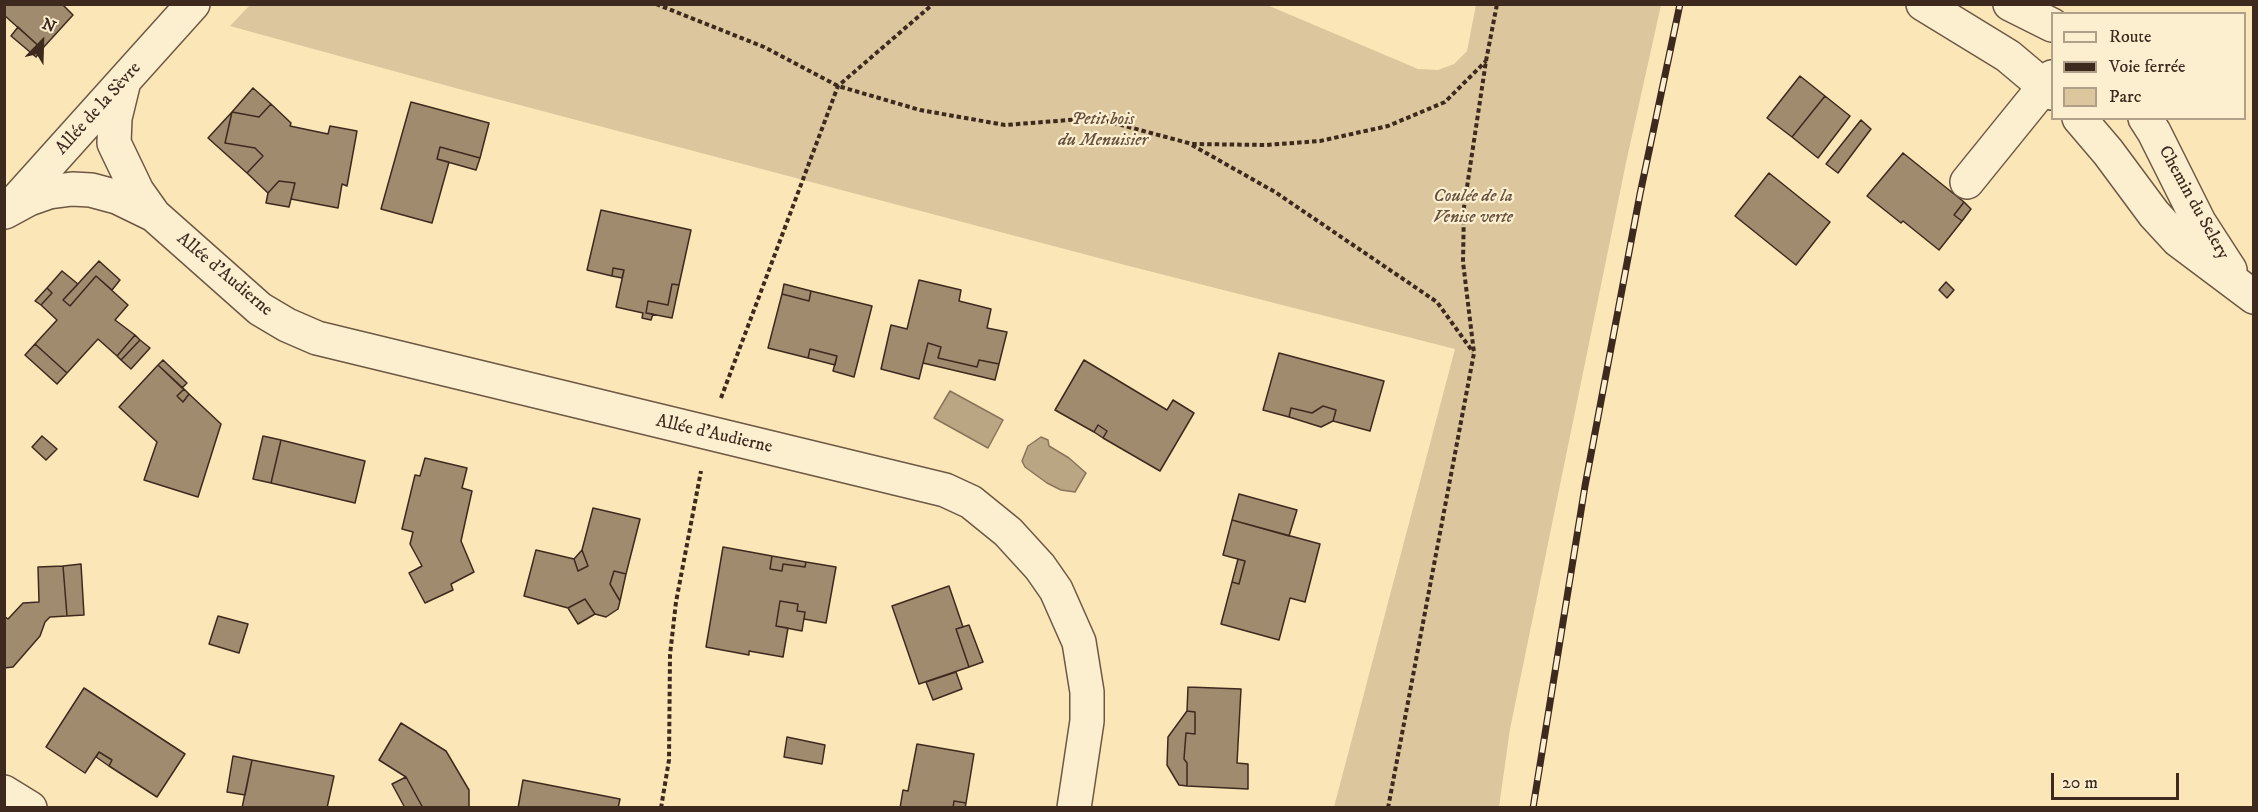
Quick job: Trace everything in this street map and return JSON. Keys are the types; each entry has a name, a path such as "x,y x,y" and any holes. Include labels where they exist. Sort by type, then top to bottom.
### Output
{"street":[{"path":"1923,4 2008,56 2050,85 1967,182"},
{"path":"2010,4 2051,24"},
{"name":"Allée de la Sèvre","path":"5,212 192,5"},
{"name":"Allée d'Audierne","path":"124,81 115,118 114,143 137,191 154,215 260,309 287,325 316,338 945,490 971,502 988,514 1025,548 1056,590 1079,642 1087,692 1087,721 1074,807"},
{"name":"Chemin du Selery","path":"2081,120 2108,152 2154,214 2178,240 2247,292"},
{"name":"Chemin du Selery","path":"2146,120 2199,222 2218,254 2247,292"},
{"name":"Allée d'Audierne","path":"5,212 29,199 49,192 72,189 92,190 117,197 154,215"},
{"path":"4,792 30,807"}],"path":[{"path":"656,4 764,47 838,86 920,110 1005,125 1095,118 1192,144 1266,145 1320,141 1388,126 1444,102 1486,61"},
{"path":"661,807 669,760 670,655 676,602 708,433 838,86 933,4"},
{"path":"1388,807 1474,353 1463,262 1464,207 1497,4"},
{"path":"2253,116 2253,127"},
{"path":"1192,144 1275,192 1437,302 1474,353"}],"green space":[{"path":"250,5 1267,5 1418,69 1438,70 1454,64 1467,51 1476,5 1661,5 1627,158 1510,729 1499,807 1334,807 1455,349 1129,266 459,89 230,26"}],"shaded area":[{"path":"950,391 1003,420 988,448 934,418"},
{"path":"1041,437 1048,440 1049,446 1069,458 1086,473 1075,492 1061,490 1047,483 1025,467 1022,461 1028,446"}],"building":[{"path":"4,4 62,4 73,15 42,49 4,15"},
{"path":"18,27 42,49 36,57 11,36"},
{"path":"1800,76 1825,96 1792,137 1767,118"},
{"path":"253,88 271,104 259,117 232,112"},
{"path":"1825,96 1850,116 1818,158 1792,137"},
{"path":"411,102 489,123 480,158 440,147 437,159 449,162 432,223 381,209"},
{"path":"271,104 291,123 290,126 328,134 330,126 357,131 347,186 342,184 338,208 291,199 295,183 279,181 268,193 247,173 263,156 255,148 225,143 232,112 259,117"},
{"path":"232,112 225,143 255,148 263,156 247,173 208,138"},
{"path":"1861,120 1871,129 1838,173 1826,164"},
{"path":"440,147 480,158 476,170 437,159"},
{"path":"1903,153 1964,202 1954,215 1962,221 1939,250 1867,196"},
{"path":"1769,173 1830,222 1796,265 1735,216"},
{"path":"279,181 295,183 289,207 266,203 268,193"},
{"path":"1964,202 1971,209 1962,221 1954,215"},
{"path":"601,210 691,230 679,285 672,284 668,305 648,301 646,313 653,314 651,320 642,318 643,313 616,307 624,270 613,268 612,276 587,270"},
{"path":"99,261 120,280 112,290 96,276 70,306 63,300"},
{"path":"613,268 624,270 622,278 612,276"},
{"path":"62,271 78,284 63,300 70,306 96,276 128,305 115,320 135,335 117,356 98,339 67,373 35,344 57,320 41,305 52,293 47,288"},
{"path":"919,280 961,290 959,301 991,309 987,328 1007,332 999,364 979,360 977,367 938,358 941,347 928,343 919,379 881,369 891,325 907,329"},
{"path":"1946,282 1954,290 1947,298 1939,290"},
{"path":"672,284 679,285 672,318 646,313 648,301 668,305"},
{"path":"784,284 811,291 809,301 782,294"},
{"path":"47,288 52,293 41,305 35,301"},
{"path":"811,291 872,306 854,377 833,371 837,356 810,349 808,358 768,348 782,294 809,301"},
{"path":"135,335 140,340 121,360 117,356"},
{"path":"140,340 150,348 131,369 121,360"},
{"path":"928,343 941,347 938,358 977,367 979,360 999,364 995,380 923,363"},
{"path":"35,344 67,373 57,384 25,355"},
{"path":"810,349 837,356 835,365 808,358"},
{"path":"1279,353 1384,381 1370,431 1333,421 1336,410 1323,406 1312,413 1291,408 1289,417 1263,410"},
{"path":"163,360 187,383 182,388 158,365"},
{"path":"1084,360 1167,410 1173,400 1194,413 1160,471 1103,438 1107,431 1098,425 1094,432 1055,410"},
{"path":"158,365 184,389 177,396 183,402 189,394 221,424 198,497 144,480 157,442 119,407"},
{"path":"184,389 189,394 183,402 177,396"},
{"path":"1323,406 1336,410 1333,421 1321,427 1289,417 1291,408 1312,413"},
{"path":"1098,425 1107,431 1103,438 1094,432"},
{"path":"42,436 57,449 46,460 32,447"},
{"path":"263,436 281,440 271,483 253,479"},
{"path":"281,440 365,461 355,503 271,483"},
{"path":"425,458 467,468 462,488 472,491 461,541 474,572 451,584 453,590 425,603 409,573 422,566 410,544 413,532 402,529 415,475 420,476"},
{"path":"1239,494 1297,510 1289,536 1232,520"},
{"path":"593,508 640,519 626,574 614,571 610,584 620,601 618,609 606,617 595,614 585,599 568,608 524,596 536,550 574,559 578,571 588,566 582,550"},
{"path":"1232,520 1320,544 1305,602 1290,598 1279,640 1221,624 1232,582 1239,584 1245,561 1223,555"},
{"path":"723,547 772,556 770,569 782,571 783,564 805,567 806,562 836,567 826,623 804,619 805,612 797,611 798,604 780,601 776,626 788,628 783,657 749,651 749,655 706,647"},
{"path":"582,550 588,566 578,571 574,559"},
{"path":"772,556 806,562 805,567 783,564 782,571 770,569"},
{"path":"1238,559 1245,561 1239,584 1232,582"},
{"path":"81,564 84,615 67,616 63,566"},
{"path":"63,566 67,616 50,617 45,622 40,636 13,667 4,668 4,616 8,619 23,603 39,602 38,567"},
{"path":"614,571 626,574 620,601 610,584"},
{"path":"949,586 963,627 956,629 969,667 919,684 892,606"},
{"path":"585,599 595,614 578,624 568,608"},
{"path":"780,601 798,604 797,611 805,612 802,631 776,626"},
{"path":"218,616 248,624 239,653 209,644"},
{"path":"969,625 983,662 969,667 956,629"},
{"path":"956,672 962,689 933,700 926,682"},
{"path":"1188,687 1241,689 1237,763 1248,764 1248,789 1187,786 1187,763 1184,759 1186,733 1195,734 1195,712 1187,711"},
{"path":"84,688 185,754 157,797 109,766 112,760 99,752 85,773 46,747"},
{"path":"1187,711 1195,712 1195,734 1186,733 1184,759 1187,763 1187,786 1179,785 1167,765 1168,737"},
{"path":"401,723 446,751 469,790 469,808 423,808 406,777 379,760"},
{"path":"787,737 825,745 822,764 784,757"},
{"path":"917,744 974,754 966,803 954,801 953,808 900,808 903,790 908,791"},
{"path":"99,752 112,760 109,766 96,757"},
{"path":"233,756 252,760 245,795 227,792"},
{"path":"252,760 334,776 327,808 242,808"},
{"path":"406,777 423,808 405,808 392,784"},
{"path":"523,780 620,799 618,808 518,808"},
{"path":"954,801 966,803 965,808 953,808"}],"railway":[{"path":"1533,808 1585,486 1640,194 1680,4"}],"park label":[{"name":"Petit bois du Menuisier","path":"1103,130"},
{"name":"Coulée de la Venise verte","path":"1473,207"}]}
